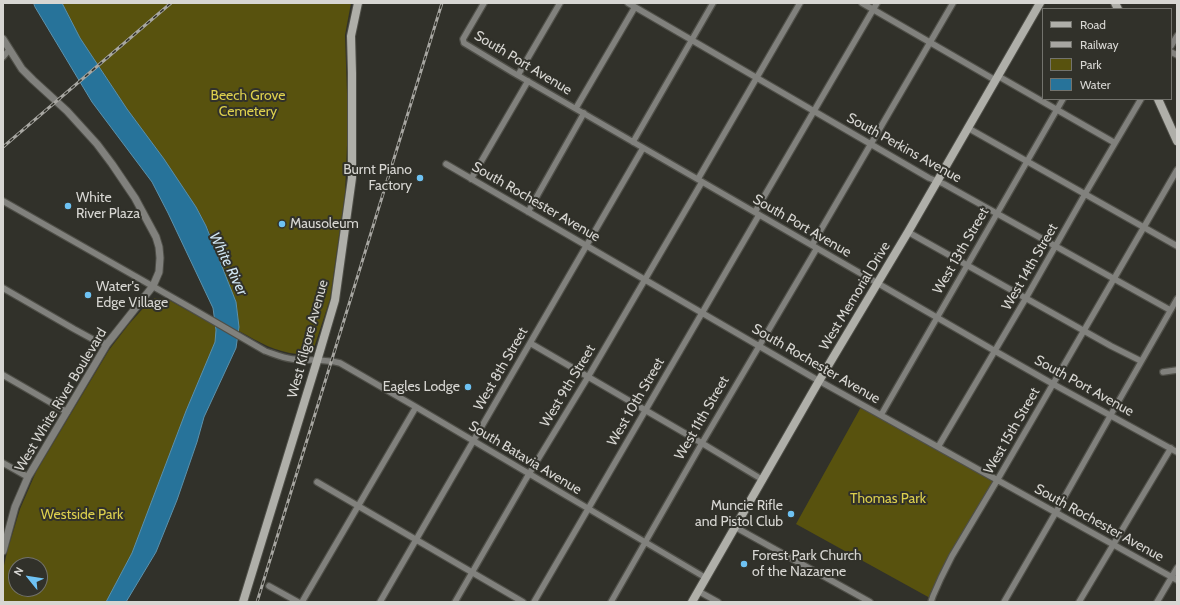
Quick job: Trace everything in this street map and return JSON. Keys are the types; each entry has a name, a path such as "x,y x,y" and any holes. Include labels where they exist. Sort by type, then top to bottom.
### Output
{"main road":[{"name":"West Kilgore Avenue","path":"243,602 335,300 352,178 351,36 358,3"},
{"name":"West Memorial Drive","path":"692,602 819,381 908,232 1040,3"},
{"path":"1158,100 1177,142"}],"street":[{"name":"South Port Avenue","path":"484,3 463,39 464,44 995,351 1177,452"},
{"path":"518,76 560,3"},
{"name":"South Perkins Avenue","path":"628,3 930,178 1170,310"},
{"path":"633,142 713,3"},
{"name":"West 9th Street","path":"455,602 529,474 645,280 800,3"},
{"path":"862,3 930,43 1057,110 1115,144"},
{"name":"West 10th Street","path":"534,602 702,313 814,111 876,3"},
{"name":"West 11th Street","path":"611,602 759,346 953,3"},
{"path":"576,108 635,7"},
{"name":"West White River Boulevard","path":"3,39 22,69 66,111 97,144 112,164 135,198 156,237 159,247 160,265 157,278 153,286 107,344 28,477 15,507 3,551"},
{"path":"3,57 9,50"},
{"path":"471,179 528,81"},
{"name":"West 13th Street","path":"881,415 936,317 1062,100"},
{"name":"West 14th Street","path":"938,447 1140,100"},
{"path":"528,212 584,113"},
{"path":"968,128 1177,246"},
{"name":"West 8th Street","path":"380,602 643,148"},
{"name":"South Rochester Avenue","path":"446,164 819,381 1114,544 1174,579"},
{"name":"West 15th Street","path":"931,602 949,563 1177,170"},
{"path":"3,201 258,347 277,356 317,361"},
{"path":"908,232 1141,362"},
{"path":"3,288 96,341 107,344"},
{"path":"1004,602 1177,299"},
{"path":"530,343 763,480"},
{"name":"South Batavia Avenue","path":"317,361 332,361 340,363 706,578"},
{"path":"1163,372 1177,370"},
{"path":"3,375 67,412"},
{"path":"302,602 416,407"},
{"path":"1079,602 1171,448"},
{"path":"3,463 28,477"},
{"path":"317,482 523,602"},
{"path":"735,527 870,602"},
{"path":"1157,602 1174,579 1177,568"},
{"path":"270,586 298,602"},
{"path":"698,591 718,602"}],"green space":[{"name":"Beech Grove Cemetery","path":"62,3 351,3 345,35 348,122 345,193 330,299 313,351 305,354 298,354 282,351 267,346 239,331 236,302 208,229 196,207 127,109 80,38"},
{"name":"Westside Park","path":"155,298 167,299 217,327 215,342 186,411 132,553 106,602 3,602 3,570 7,552 20,509 36,472 109,350 129,324 148,303"},
{"name":"Thomas Park","path":"861,407 994,481 930,598 796,524"}],"water":[{"path":"34,3 62,3 80,38 127,109 164,159 196,207 206,226 236,302 239,327 236,348 204,417 177,500 156,552 126,602 106,602 132,553 186,411 215,342 216,330 213,308 152,182 92,102"}],"railway":[{"path":"3,147 171,3"},
{"path":"257,602 442,3"}],"place":[{"name":"Burnt Piano Factory","path":"420,178"},
{"name":"White River Plaza","path":"68,206"},
{"name":"Mausoleum","path":"282,224"},
{"name":"Water's Edge Village","path":"88,295"},
{"name":"Eagles Lodge","path":"468,387"},
{"name":"Muncie Rifle and Pistol Club","path":"791,514"},
{"name":"Forest Park Church of the Nazarene","path":"744,564"}],"water label":[{"name":"White River","path":"228,264"}]}
